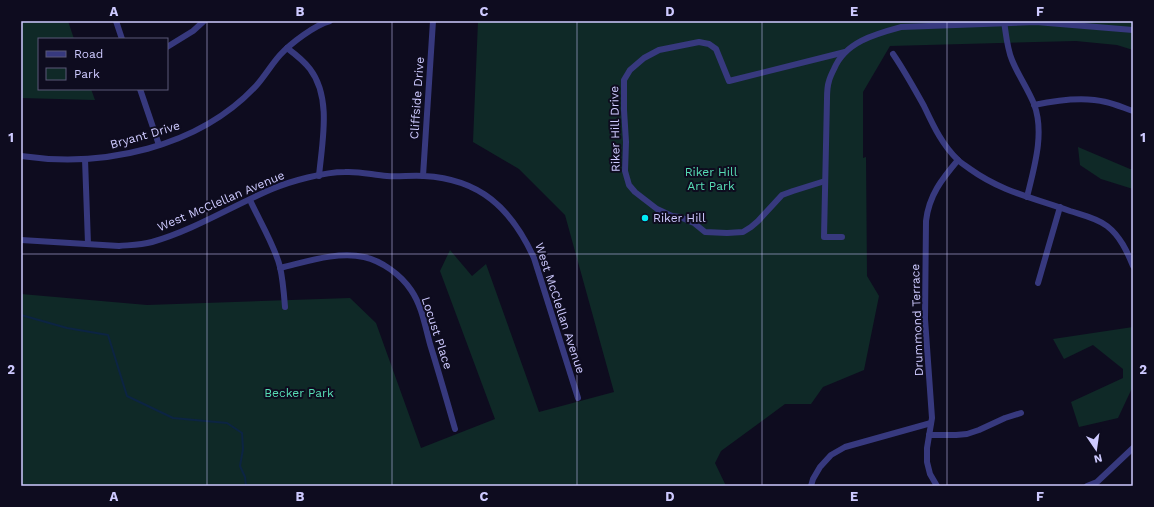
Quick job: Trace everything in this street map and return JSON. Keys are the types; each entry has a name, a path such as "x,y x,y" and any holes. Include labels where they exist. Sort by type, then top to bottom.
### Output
{"street":[{"path":"116,21 122,38"},
{"path":"168,46 193,31 204,21"},
{"name":"Bryant Drive","path":"21,156 85,159 115,156 169,142 198,129 226,112 244,98 257,85 287,48 309,32 325,22 330,21"},
{"name":"Cliffside Drive","path":"423,176 433,21"},
{"path":"1004,22 1012,59 1034,105 1037,120 1037,148 1027,197"},
{"name":"Riker Hill Drive","path":"842,237 824,237 827,100 829,80 836,62 844,52 861,40 884,31 901,27 1036,22 1133,30"},
{"name":"Riker Hill Drive","path":"825,181 792,191 782,196 758,221 743,232 705,232 694,223 680,217 672,216 657,209 635,192 629,185 625,171 626,142 624,80 630,70 644,58 659,50 699,42 709,44 716,49 729,81 844,52"},
{"path":"287,48 310,69 320,89 323,100 324,113 319,176"},
{"path":"893,54 901,65 940,137 958,160 988,181 1003,188 1094,219 1106,225 1121,241 1133,266"},
{"path":"140,90 159,145"},
{"path":"1034,105 1073,99 1090,100 1105,101 1133,111"},
{"path":"85,159 88,244"},
{"name":"Drummond Terrace","path":"937,486 930,474 927,462 927,448 932,418 925,318 926,221 933,195 958,160"},
{"name":"West McClellan Avenue","path":"21,240 119,246 151,242 183,230 278,187 296,181 336,172 389,176 423,176 461,182 482,193 494,202 506,213 525,239 534,258 578,398"},
{"path":"250,200 275,252 284,288 285,307"},
{"path":"1038,283 1060,207"},
{"name":"Locust Place","path":"280,268 342,256 364,257 385,266 405,283 411,291 421,312 455,430"},
{"path":"929,435 967,434 1021,413"},
{"path":"811,486 820,467 831,455 845,447 931,423"},
{"path":"1087,486 1097,482 1133,448"}],"green space":[{"path":"21,21 68,21 74,38 38,38 38,90 91,90 95,100 21,98"},
{"path":"478,21 758,21 759,23 778,21 1133,21 1133,50 1117,45 1076,41 890,46 863,92 863,158 866,157 867,276 879,296 864,370 823,387 811,404 785,404 721,451 715,463 726,486 21,486 21,294 147,305 350,298 376,323 421,448 495,419 440,271 450,250 472,276 486,264 539,412 614,392 565,215 519,169 473,142"},
{"path":"1078,147 1133,169 1133,189 1101,179 1080,165"},
{"path":"1133,327 1133,386 1118,418 1079,427 1071,402 1123,378 1123,369 1093,345 1064,359 1053,339"}],"waterway":[{"path":"21,315 67,328 108,335 127,396 173,418 227,423 242,433 243,449 240,466 245,477 246,486"}],"place":[{"name":"Riker Hill","path":"645,218"}],"park label":[{"name":"Riker Hill Art Park","path":"711,179"},
{"name":"Becker Park","path":"299,393"}]}
